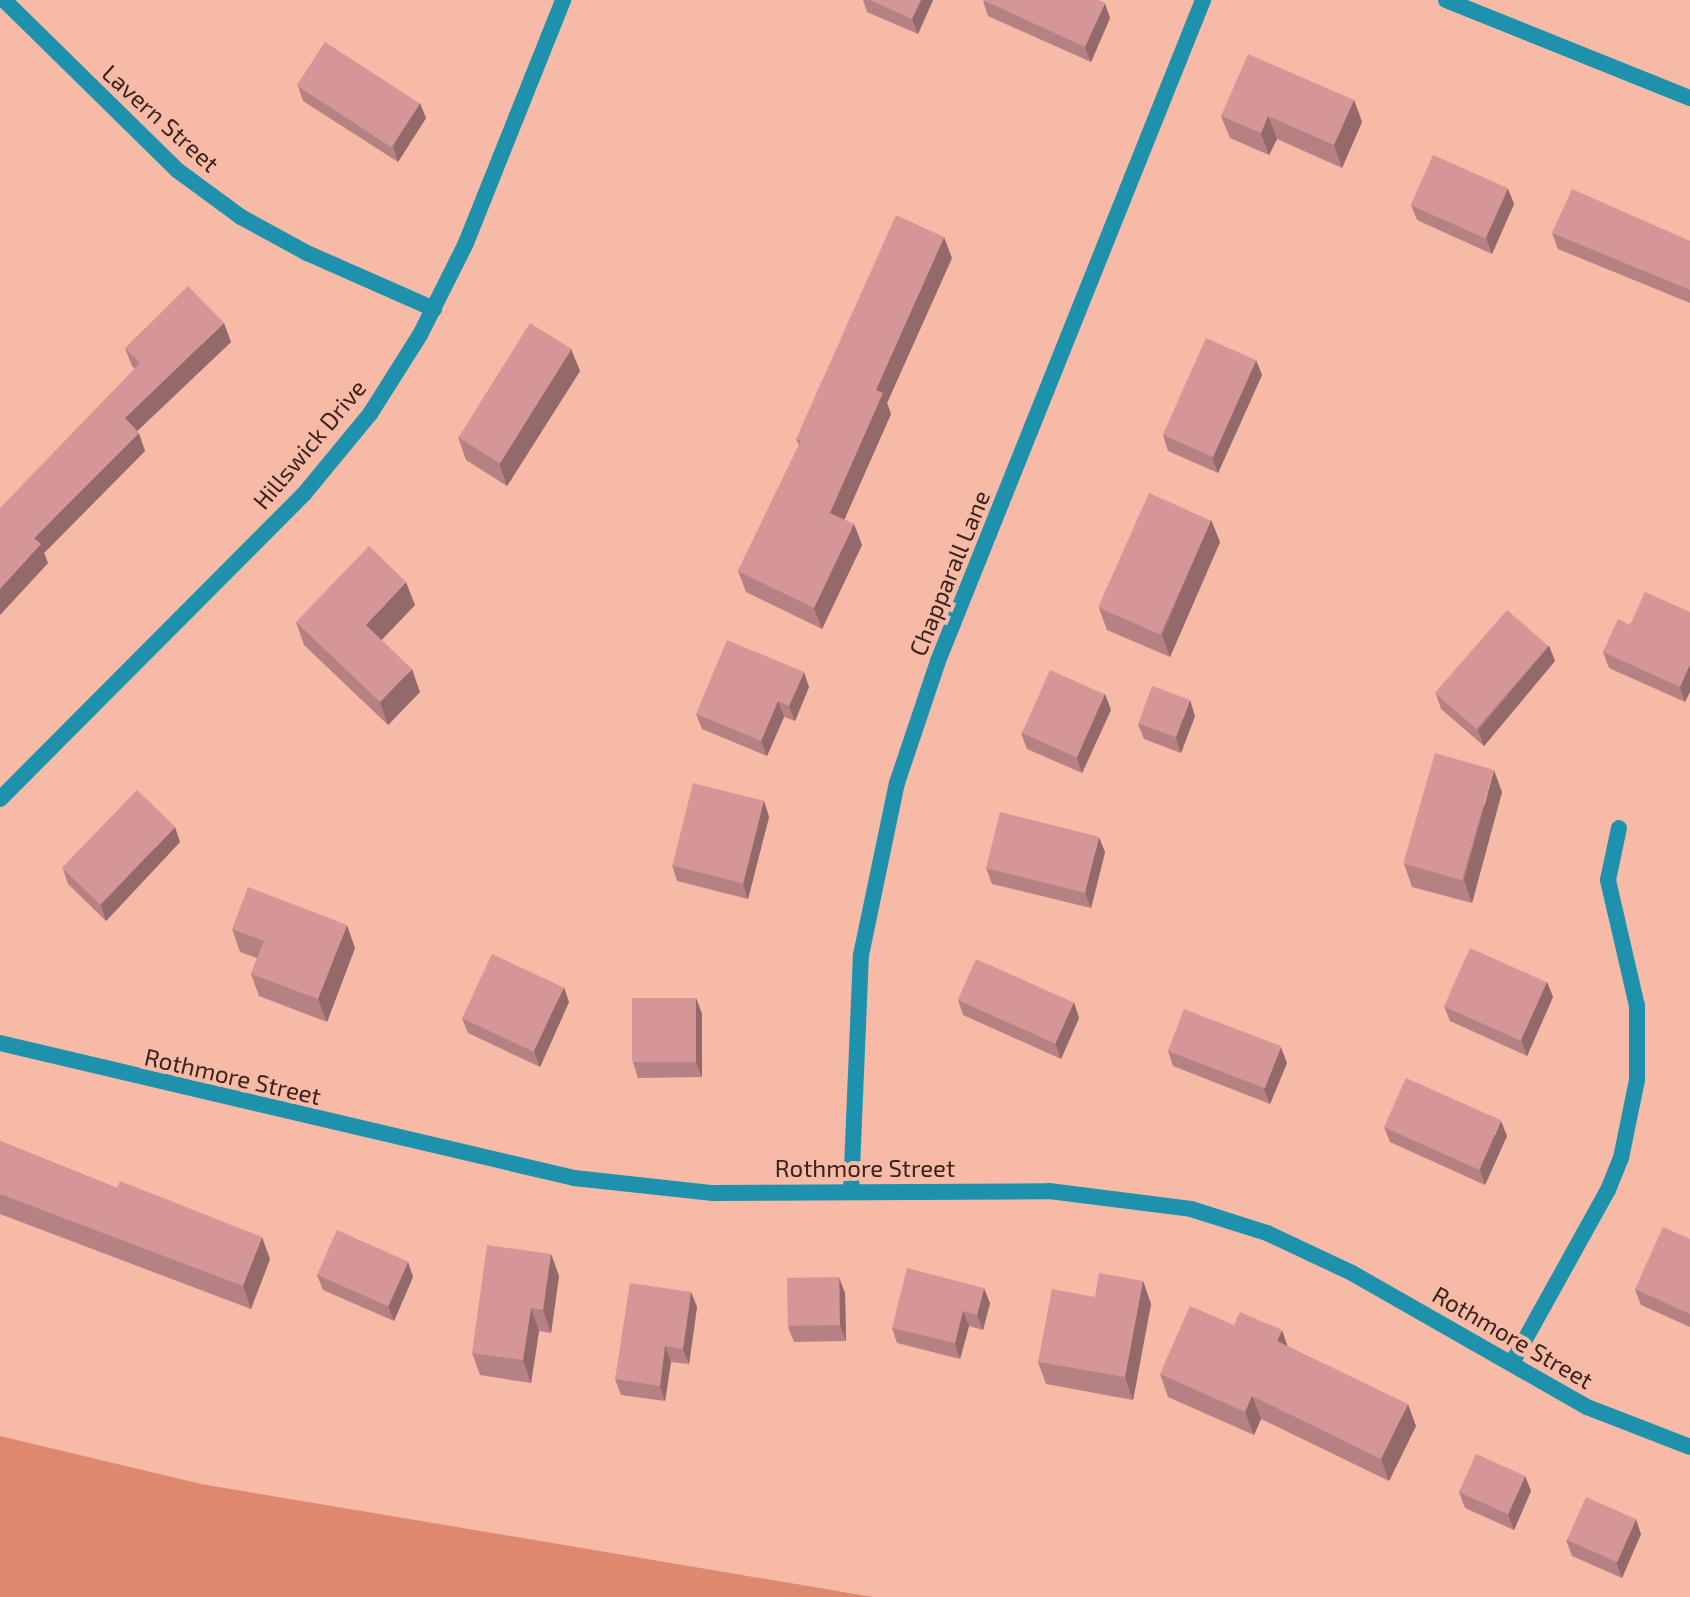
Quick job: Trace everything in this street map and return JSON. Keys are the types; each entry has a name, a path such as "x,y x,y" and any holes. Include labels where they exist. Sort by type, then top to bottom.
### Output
{"street":[{"name":"Lavern Street","path":"4,0 177,170 241,217 307,253 434,309"},
{"name":"Hillswick Drive","path":"0,799 304,494 370,414 434,309 466,243 563,0"},
{"name":"Chapparall Lane","path":"851,1192 861,955 897,783 938,661 1203,0"},
{"path":"1446,0 1690,98"},
{"path":"1512,1363 1608,1190 1621,1158 1637,1080 1637,1006 1608,880 1619,828"},
{"name":"Rothmore Street","path":"0,1043 574,1178 713,1193 1049,1191 1191,1209 1267,1233 1352,1273 1622,1423 1690,1447"}],"shaded area":[{"path":"0,1436 201,1484 873,1597 0,1597"}],"building":[{"path":"870,0 921,0 912,19"},
{"path":"983,0 1098,0 1105,3 1085,47"},
{"path":"325,42 420,104 391,147 297,86"},
{"path":"1248,54 1354,100 1334,145 1268,116 1261,133 1221,116"},
{"path":"1433,155 1508,188 1486,239 1411,205"},
{"path":"1572,189 1690,241 1690,290 1552,233"},
{"path":"896,215 944,237 876,390 883,393 830,513 854,524 814,608 738,571 801,441 796,439"},
{"path":"188,286 224,323 125,418 139,433 34,538 41,544 0,589 0,508 140,363 125,348"},
{"path":"530,323 572,349 500,463 458,437"},
{"path":"1206,338 1256,360 1213,457 1163,435"},
{"path":"1149,493 1211,521 1160,635 1098,607"},
{"path":"369,546 406,582 366,625 412,669 380,702 296,622"},
{"path":"1645,592 1690,612 1690,664 1680,687 1603,652 1618,619 1630,625"},
{"path":"1507,610 1549,646 1476,729 1435,693"},
{"path":"727,640 804,672 789,706 778,701 761,741 696,714"},
{"path":"1050,670 1105,694 1077,757 1022,733"},
{"path":"1152,686 1190,700 1176,737 1138,724"},
{"path":"1435,753 1494,770 1462,880 1403,864"},
{"path":"693,783 764,801 743,883 672,865"},
{"path":"137,790 175,827 100,905 62,868"},
{"path":"1000,812 1099,837 1085,893 986,868"},
{"path":"248,887 347,925 318,999 251,974 264,941 232,929"},
{"path":"1470,948 1547,982 1521,1041 1444,1006"},
{"path":"492,954 564,987 534,1052 462,1018"},
{"path":"976,959 1074,1003 1055,1044 958,1000"},
{"path":"632,998 696,998 696,1062 632,1062"},
{"path":"1184,1009 1281,1046 1265,1088 1168,1051"},
{"path":"1406,1078 1501,1120 1479,1170 1384,1127"},
{"path":"0,1141 117,1188 120,1181 262,1237 243,1286 0,1194"},
{"path":"1663,1227 1690,1239 1690,1314 1635,1289"},
{"path":"337,1230 408,1262 388,1306 317,1275"},
{"path":"487,1245 551,1254 543,1310 531,1308 523,1360 472,1353"},
{"path":"907,1268 984,1288 977,1315 963,1311 955,1343 892,1328"},
{"path":"1099,1273 1143,1281 1125,1377 1038,1362 1052,1289 1095,1297"},
{"path":"839,1277 840,1325 788,1326 787,1278"},
{"path":"630,1283 691,1292 683,1349 665,1346 660,1386 615,1379"},
{"path":"1190,1306 1234,1325 1240,1312 1282,1330 1277,1341 1408,1404 1381,1459 1252,1396 1245,1412 1160,1374"},
{"path":"1476,1454 1525,1476 1508,1514 1459,1492"},
{"path":"1586,1497 1636,1519 1617,1562 1567,1540"}]}
